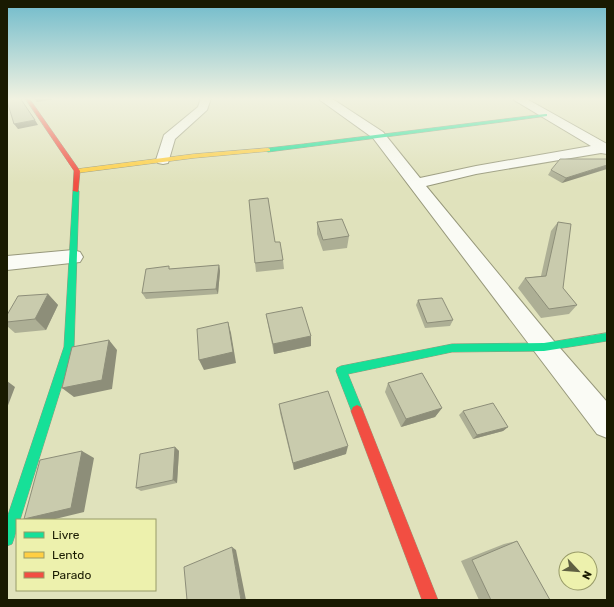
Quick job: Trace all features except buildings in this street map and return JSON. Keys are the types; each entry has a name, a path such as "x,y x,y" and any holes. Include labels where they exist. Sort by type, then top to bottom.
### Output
{"street":[{"path":"7,539 69,347 77,171 46,126"},
{"path":"163,160 169,138 182,126"},
{"path":"365,126 378,135 398,158 416,184 544,347 607,424"},
{"path":"77,171 463,126"},
{"path":"565,126 606,149"},
{"path":"416,184 476,170 606,149"},
{"path":"7,263 73,257"},
{"path":"430,600 341,371 452,348 544,347 607,338"}],"traffic: fast":[{"path":"268,150 457,126"},
{"path":"7,539 69,347 76,191"},
{"path":"357,411 341,371 452,348 544,347 607,337"}],"traffic: slow":[{"path":"77,171 194,156 268,150"}],"traffic: jam":[{"path":"46,126 77,171 76,191"},
{"path":"357,411 430,600"}]}
